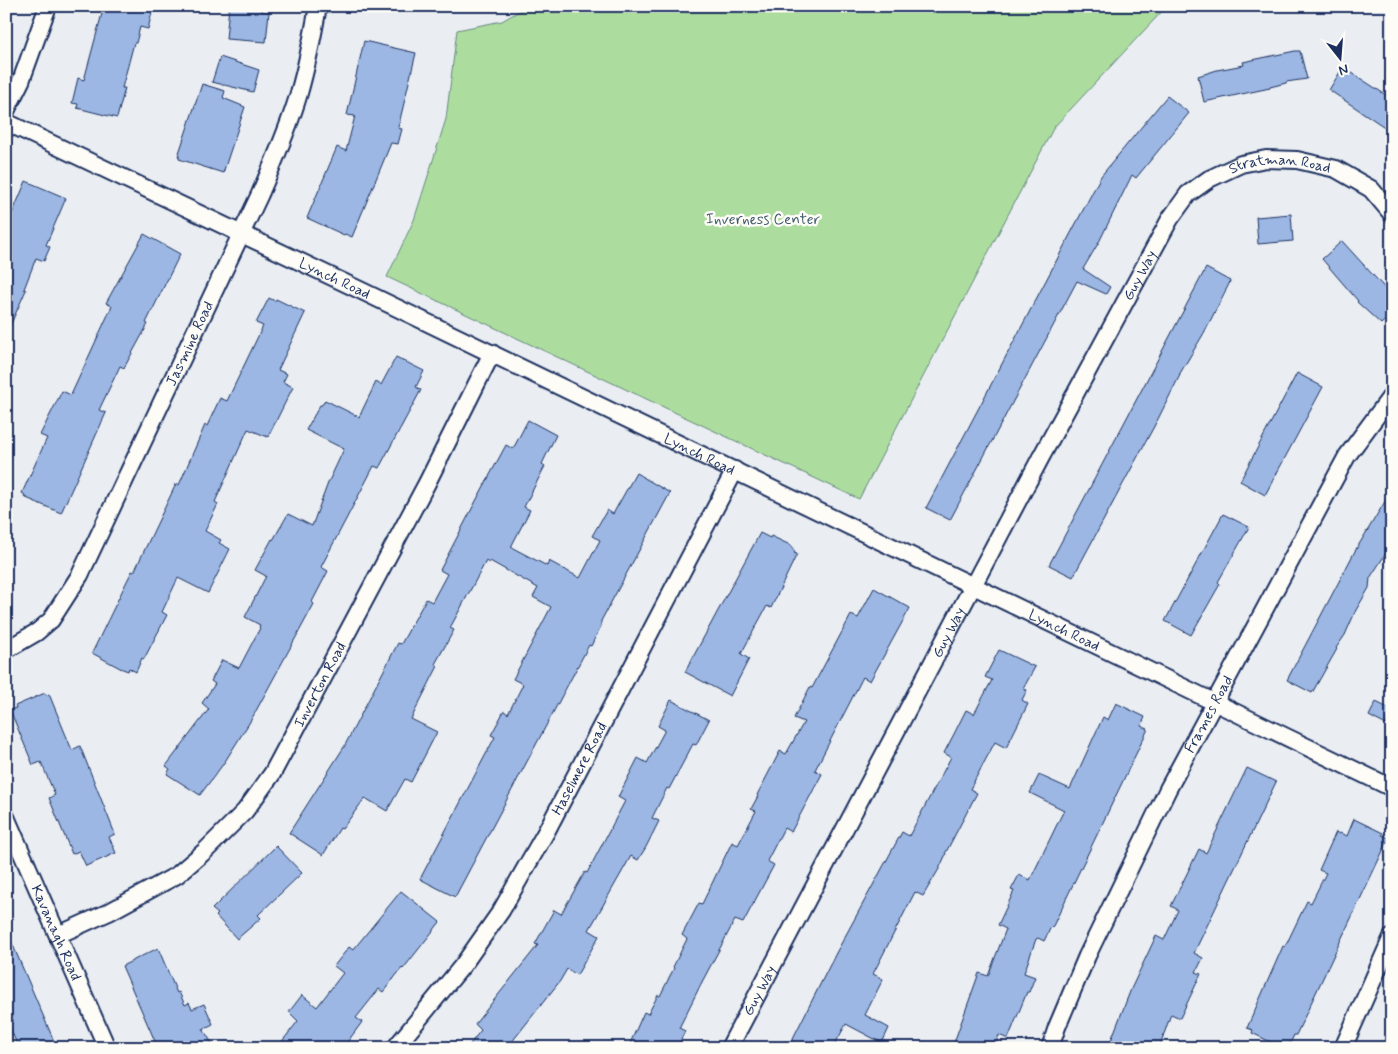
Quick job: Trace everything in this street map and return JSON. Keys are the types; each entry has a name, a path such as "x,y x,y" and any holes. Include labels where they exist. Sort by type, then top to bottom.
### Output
{"street":[{"path":"6,111 21,81 48,6"},
{"name":"Jasmine Road","path":"6,650 37,632 51,620 80,575 260,194 289,124 299,92 318,6"},
{"name":"Lynch Road","path":"6,122 735,470 1392,788"},
{"name":"Stratman Road","path":"1170,219 1188,194 1209,179 1241,164 1266,159 1297,160 1336,169 1371,189 1392,214"},
{"name":"Guy Way","path":"729,1048 1170,219"},
{"name":"Inverton Road","path":"58,935 116,908 177,875 205,851 245,811 276,765 427,483 492,354"},
{"name":"Frames Road","path":"1050,1048 1087,956 1168,789 1346,456 1392,395"},
{"name":"Haselmere Road","path":"395,1048 463,965 501,911 546,832 735,470"},
{"name":"Kavanagh Road","path":"6,817 107,1048"},
{"path":"1343,1048 1392,937"}],"green space":[{"name":"Inverness Center","path":"528,6 1167,6 1054,127 859,499 387,277 414,220 446,119 457,30 502,21"}],"building":[{"path":"104,6 118,6 136,11 136,8 152,12 148,29 140,27 136,43 134,43 122,88 125,88 117,118 77,108 78,104 72,103 78,78 84,80"},
{"path":"229,6 262,6 261,11 269,12 266,42 226,39"},
{"path":"364,41 416,53 398,128 402,129 398,144 391,143 352,237 307,218 337,147 346,151 355,116 347,115"},
{"path":"1300,51 1307,79 1286,82 1270,88 1204,102 1198,76 1244,65 1243,62"},
{"path":"220,57 259,70 253,92 212,82"},
{"path":"1343,67 1392,99 1392,132 1329,90"},
{"path":"202,84 225,91 223,98 245,107 223,173 179,159 178,156"},
{"path":"1167,96 1189,113 1136,178 1132,175 1099,242 1083,269 1110,287 1106,294 1077,281 950,520 926,508 1101,176"},
{"path":"26,181 66,198 46,245 50,247 44,261 36,258 24,289 26,290 6,335 6,228"},
{"path":"1291,214 1293,241 1258,244 1256,217"},
{"path":"144,234 180,254 146,323 148,324 124,368 120,366 99,410 106,413 61,513 24,497 25,495 22,493 47,438 40,435 62,391 71,395 112,306 106,303"},
{"path":"1342,241 1392,296 1392,314 1381,324 1357,302 1322,259"},
{"path":"1206,268 1230,281 1229,284 1073,577 1049,565"},
{"path":"269,298 275,301 276,299 305,313 278,370 287,374 283,382 293,387 268,437 248,429 215,502 218,504 205,531 221,540 219,543 230,549 208,593 178,578 162,612 167,615 136,672 129,668 128,671 120,668 92,653 132,571 134,572 176,484 179,485 205,425 207,426 220,398 227,401 263,326 256,323"},
{"path":"396,357 424,371 416,387 421,390 379,468 374,466 321,567 328,571 312,602 314,604 251,720 224,763 200,795 167,774 170,769 166,766 209,709 202,703 215,684 211,681 222,660 239,668 260,628 260,625 245,617 266,576 255,570 272,539 288,514 312,526 328,483 344,449 306,430 320,405 325,400 359,417 376,382 381,385"},
{"path":"1297,373 1323,387 1265,495 1240,481"},
{"path":"528,420 556,435 542,464 545,466 524,507 530,510 511,547 547,566 549,561 580,578 600,540 592,536 607,510 613,514 636,473 670,493 601,621 601,626 591,646 589,645 455,897 420,879 495,737 491,735 504,711 508,714 523,684 513,679 551,607 533,597 538,588 490,561 489,563 486,561 450,628 454,630 435,664 438,666 411,719 437,732 411,782 405,779 387,811 365,798 342,829 340,828 323,855 289,833 344,747 398,643 401,644 426,599 432,602 447,574 440,570 477,499 506,445 513,449"},
{"path":"1392,490 1392,544 1370,578 1369,588 1312,693 1287,680 1355,551"},
{"path":"1223,514 1249,527 1191,635 1165,621"},
{"path":"760,533 788,544 793,547 794,553 797,554 771,608 767,606 741,654 749,659 730,696 685,672"},
{"path":"874,588 910,608 870,681 863,677 815,770 822,774 791,832 784,828 767,861 774,865 743,923 735,920 703,980 679,1028 685,1031 677,1048 628,1048 644,1012 648,1014 658,995 660,996 674,968 687,939 682,935 699,903 702,904 732,842 738,845 756,811 751,809 780,751 786,754 804,722 794,718 810,687 812,688 851,615 858,618"},
{"path":"999,650 1035,667 1023,689 1027,690 1022,700 1028,704 1006,748 995,742 970,789 977,793 939,869 923,896 915,892 873,974 883,979 865,1015 889,1028 882,1043 846,1024 833,1048 788,1048 836,953 902,832 909,836 951,757 944,753 966,710 974,714 992,680 985,677"},
{"path":"45,693 46,695 49,694 72,750 80,746 115,834 109,837 116,853 86,866 79,851 72,854 49,798 55,795 41,762 33,765 10,710"},
{"path":"671,700 709,720 696,745 693,744 669,789 667,788 652,818 659,821 646,847 638,860 631,856 589,930 599,936 577,975 567,969 560,981 507,1048 467,1048 481,1030 475,1024 538,945 535,944 554,910 561,914 585,872 587,873 625,801 618,797 638,758 647,763 665,730 658,726"},
{"path":"1376,702 1392,710 1386,725 1369,716"},
{"path":"1116,703 1145,717 1141,726 1148,729 1052,928 1044,941 1036,939 1024,973 1035,977 1008,1039 999,1035 994,1048 952,1048 979,973 988,976 1006,929 998,925 1014,891 1011,890 1019,875 1030,880 1064,810 1030,793 1039,775 1070,789 1103,717 1108,720"},
{"path":"1247,768 1276,782 1194,953 1203,958 1196,972 1201,974 1180,1018 1171,1014 1159,1048 1108,1048 1131,989 1156,936 1164,940 1178,910 1171,906 1199,849 1206,853"},
{"path":"1354,819 1383,833 1382,835 1389,838 1296,1035 1294,1035 1288,1048 1283,1048 1252,1033 1253,1030 1247,1028 1283,946 1285,947 1307,901 1311,903 1326,873 1319,870 1336,832 1347,836"},
{"path":"276,846 302,873 258,915 261,918 237,939 212,909"},
{"path":"401,891 440,922 383,992 379,989 356,1018 362,1022 343,1048 277,1048 298,1021 289,1012 302,995 317,1007 343,973 334,966 349,947 353,950"},
{"path":"6,929 57,1048 19,1048 6,1020"},
{"path":"158,948 177,993 179,992 185,1005 189,1003 192,1009 204,1004 213,1024 203,1029 215,1048 158,1048 122,966"}]}
